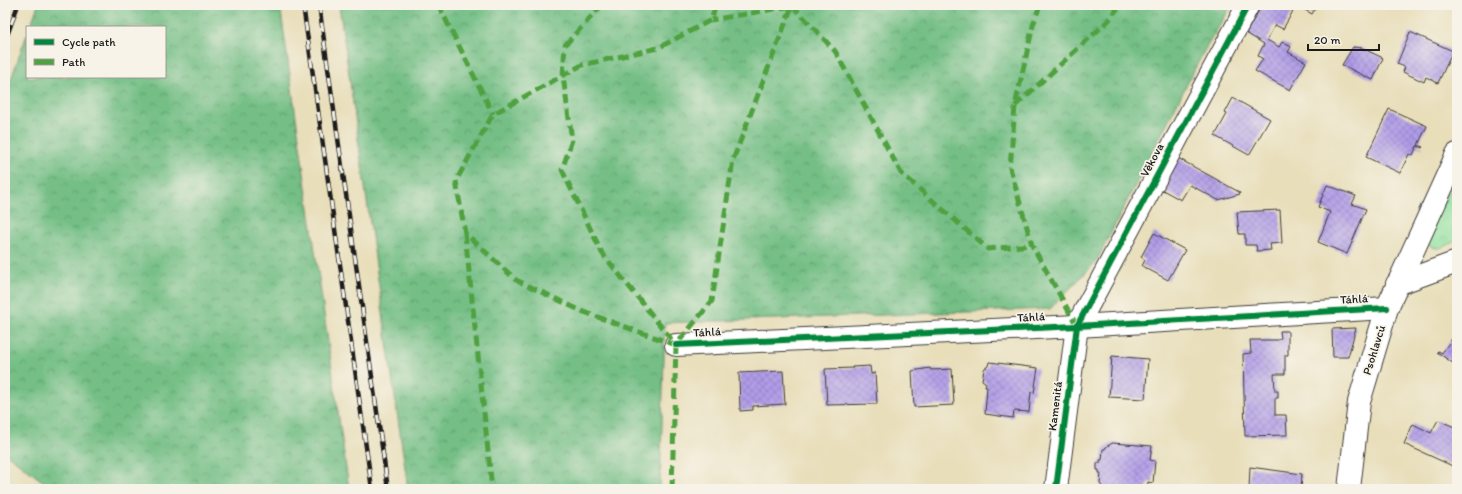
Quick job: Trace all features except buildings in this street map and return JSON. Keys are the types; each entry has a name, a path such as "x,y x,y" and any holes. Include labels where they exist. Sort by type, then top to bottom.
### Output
{"street":[{"name":"Věkova","path":"1076,326 1248,5"},
{"name":"Psohlavců","path":"1348,489 1359,402 1387,308 1457,154"},
{"path":"1397,284 1457,262"},
{"name":"Táhlá","path":"676,345 1076,326 1387,308"},
{"name":"Kamenitá","path":"1056,489 1076,326"}],"green space":[{"path":"38,5 280,5 349,489 53,489 5,453 5,96 26,37 26,78 166,78 166,26 30,26"},
{"path":"339,5 1232,5 1203,53 1096,262 1050,309 665,323 660,489 408,489"},
{"path":"1457,173 1457,240 1444,247 1433,247 1424,242"}],"railway":[{"path":"5,41 18,5"},
{"path":"303,5 372,489"},
{"path":"319,5 388,489"}],"marked path":[{"path":"437,5 441,10 493,114"},
{"path":"602,5 565,45 563,76 572,140 562,170 602,253 676,345"},
{"path":"676,345 584,312 516,280 465,233 456,181 493,114 582,65 658,48 711,20 716,5"},
{"path":"792,5 835,51 901,173 988,249 1032,245"},
{"path":"1040,5 1033,25 1015,106 1010,168 1032,245 1077,326"},
{"path":"1015,106 1109,20 1120,5"},
{"path":"672,489 676,345 712,301 733,160 792,6 711,20"},
{"path":"465,233 492,489"}],"cycle path":[{"path":"1056,489 1077,326 1248,5"},
{"path":"676,345 1077,326 1387,308"}]}
